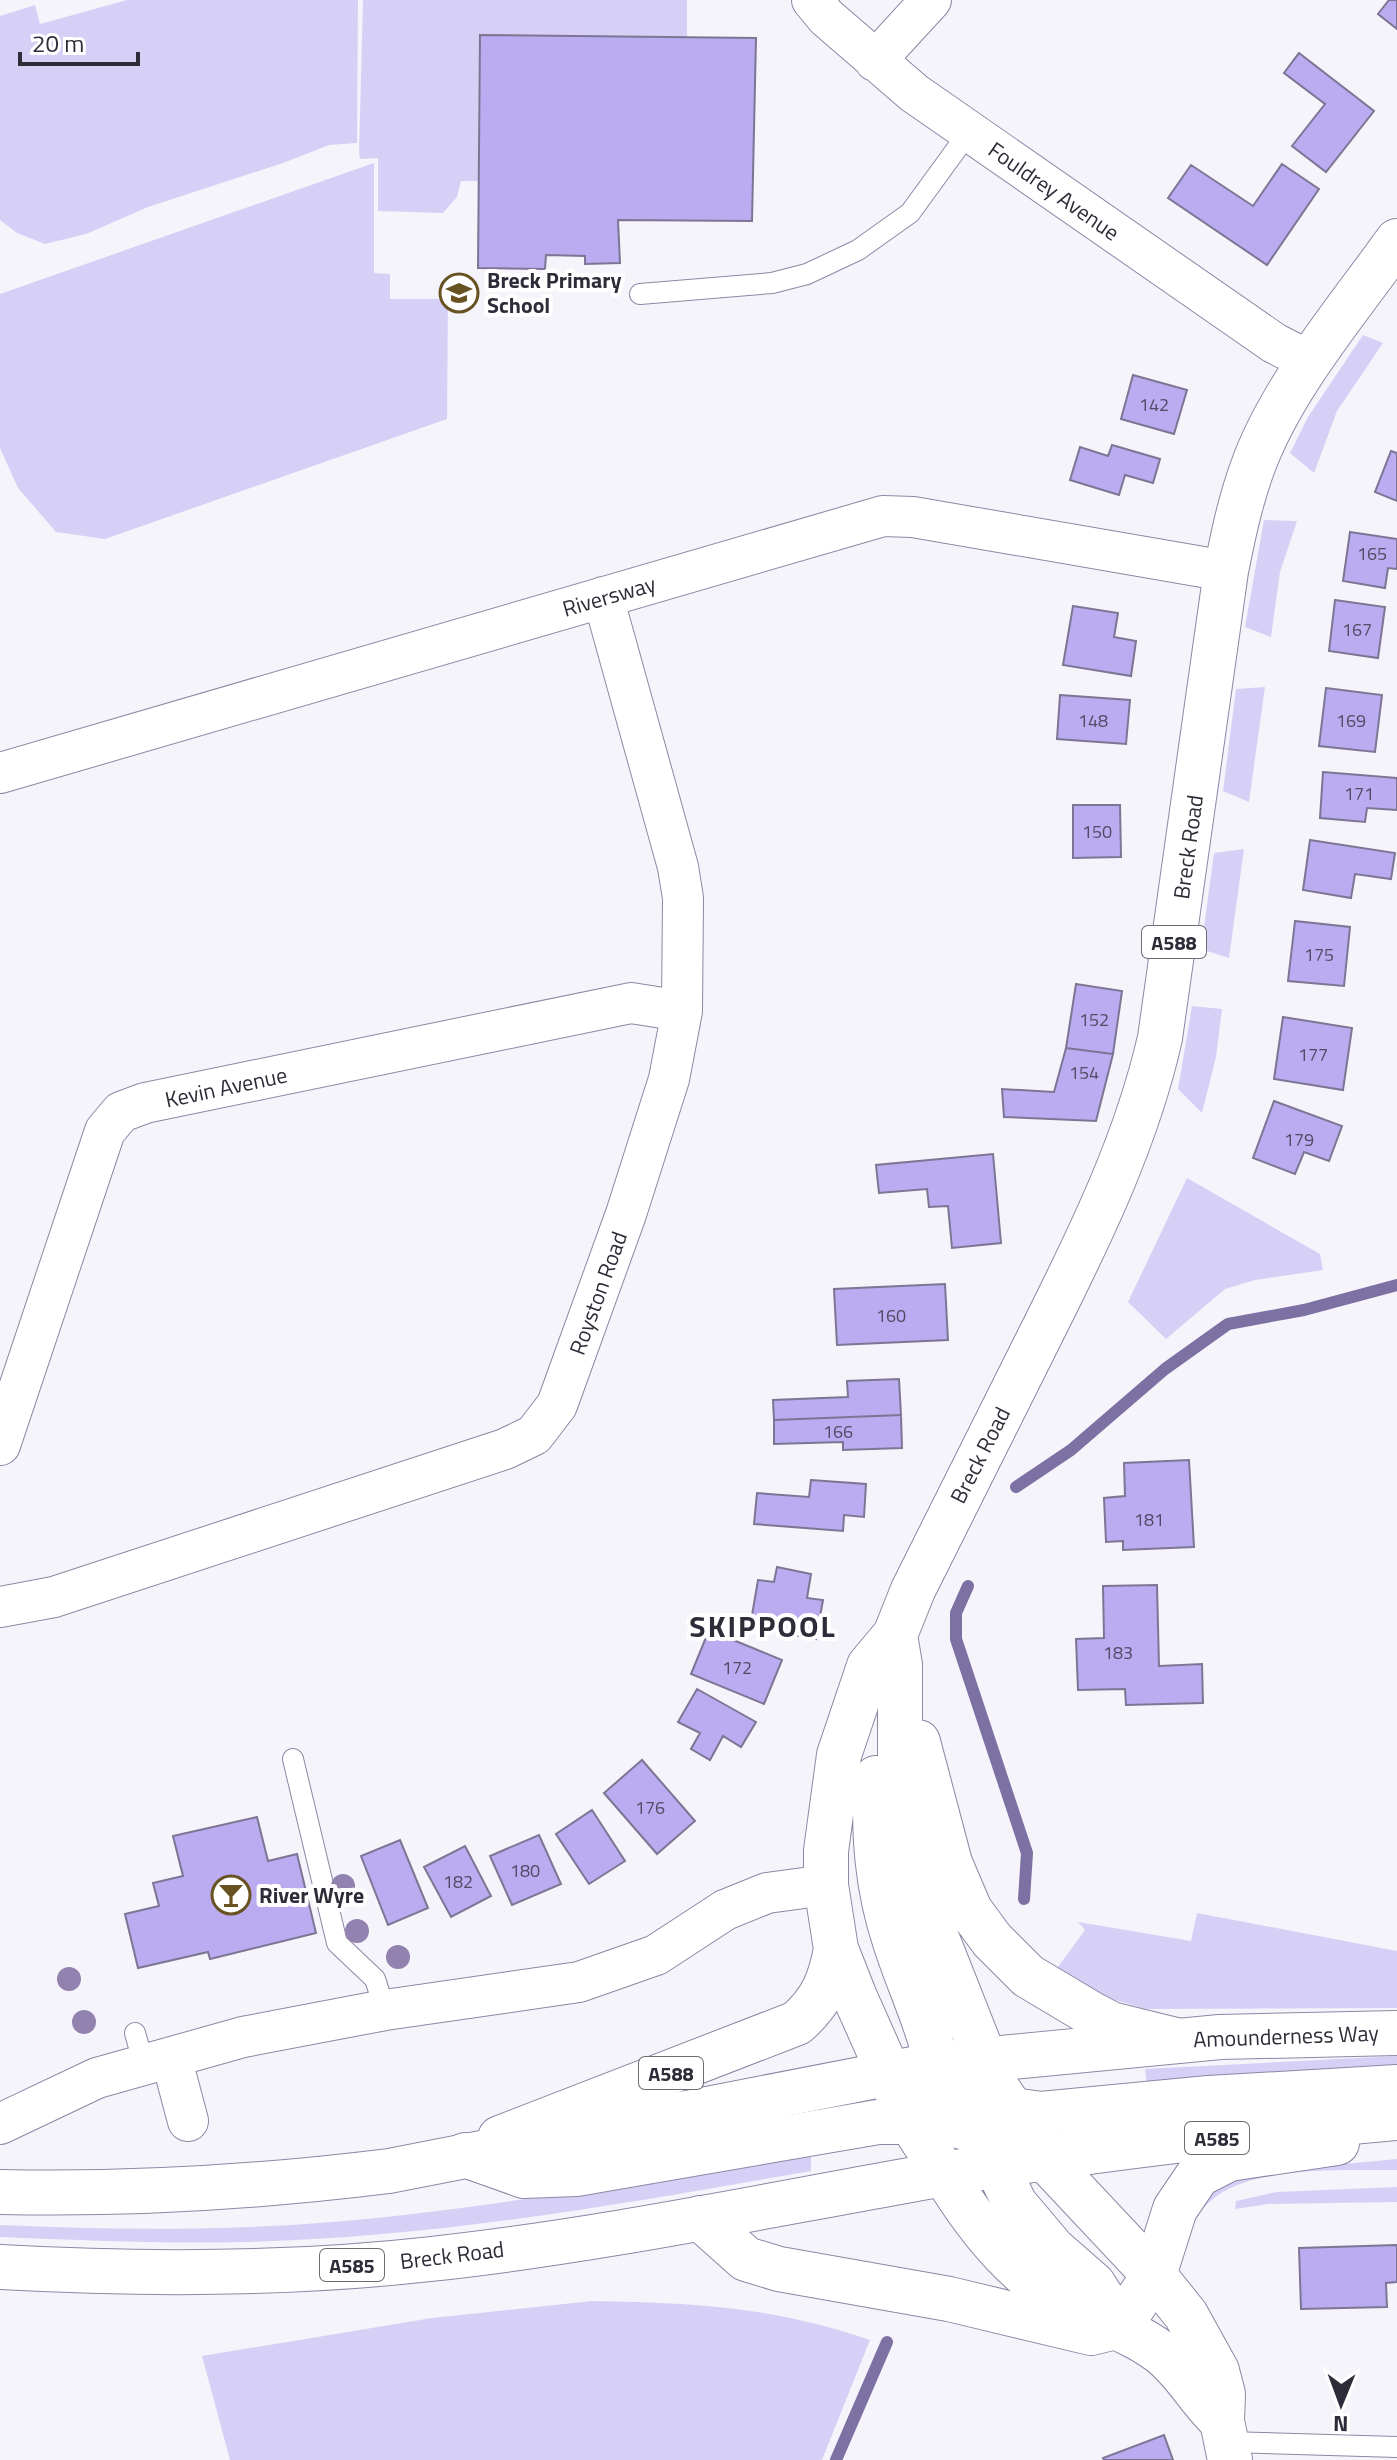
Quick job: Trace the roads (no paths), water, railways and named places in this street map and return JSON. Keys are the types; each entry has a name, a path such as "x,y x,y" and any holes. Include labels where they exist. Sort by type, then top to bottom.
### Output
{"main road":[{"name":"Breck Road","path":"836,1949 826,1885 826,1851 839,1755 869,1666 895,1635 913,1590 1092,1230 1149,1088 1160,1038 1226,571 1253,467 1276,417 1311,362 1397,241"},
{"name":"Breck Road","path":"895,1635 900,1665 899,1886"},
{"name":"A588","path":"898,1700 917,1738 941,1835 970,1910 998,1947 1028,1976 1111,2024 1176,2040"},
{"path":"826,1885 899,1886 970,1910"},
{"name":"A588","path":"899,1886 998,2102"},
{"name":"A588","path":"899,1886 895,1943 930,2130"},
{"name":"A588","path":"836,1949 888,2073"},
{"name":"A588","path":"465,2155 514,2131 797,2023 815,2007 829,1981 836,1949"},
{"name":"Amounderness Way","path":"1176,2040 1397,2033"},
{"name":"A585","path":"930,2130 998,2102 1176,2040"},
{"name":"A585","path":"0,2192 233,2189 389,2171 888,2073 930,2130"},
{"path":"1120,2326 1093,2284 1033,2227 1010,2195 998,2102 1041,2114 1209,2098 1395,2108"},
{"name":"A585","path":"930,2130 998,2102"},
{"name":"A585","path":"998,2102 1046,2160 1395,2108"},
{"path":"700,2218 746,2259 779,2269 949,2299 1091,2333 1120,2326 1154,2275 1175,2209 1198,2175 1229,2159 1341,2142 1395,2108"},
{"path":"465,2155 524,2176 576,2174 859,2124 930,2130 966,2210 1025,2274 1083,2313 1120,2326 1161,2353 1226,2441"},
{"name":"Breck Road","path":"0,2267 151,2273 431,2259 700,2218 930,2130"},
{"path":"1046,2160 1154,2275 1186,2315 1212,2358 1223,2394 1226,2441"}],"street":[{"name":"Fouldrey Avenue","path":"812,0 875,61 914,93 1274,343 1311,362"},
{"path":"875,61 931,0"},
{"name":"Riversway","path":"0,773 883,516 913,517 1226,571"},
{"name":"Royston Road","path":"0,1607 69,1592 505,1449 534,1435 557,1405 626,1214 669,1079 682,1011 683,898 678,867 603,597"},
{"name":"Kevin Avenue","path":"0,1445 105,1131 121,1112 145,1103 631,1003 682,1011"},
{"path":"0,2124 150,2052 385,2010 579,1982 656,1955 725,1910 767,1893 826,1885"},
{"path":"150,2052 188,2121"}],"lane":[{"path":"640,294 772,283 807,274 858,250 910,213 969,132"},
{"path":"293,1759 337,1943 375,1979 385,2010"},
{"path":"1226,2441 1397,2447"}],"waterway":[{"path":"1016,1487 1071,1450 1165,1369 1228,1324 1304,1310 1397,1285"},
{"path":"968,1586 956,1613 956,1639 1027,1853 1024,1899"},
{"path":"836,2460 887,2342"}],"place":[{"name":"Breck Primary School","path":"459,293"},
{"name":"River Wyre","path":"231,1895"}],"district":[{"name":"SKIPPOOL","path":"763,1626"}]}
